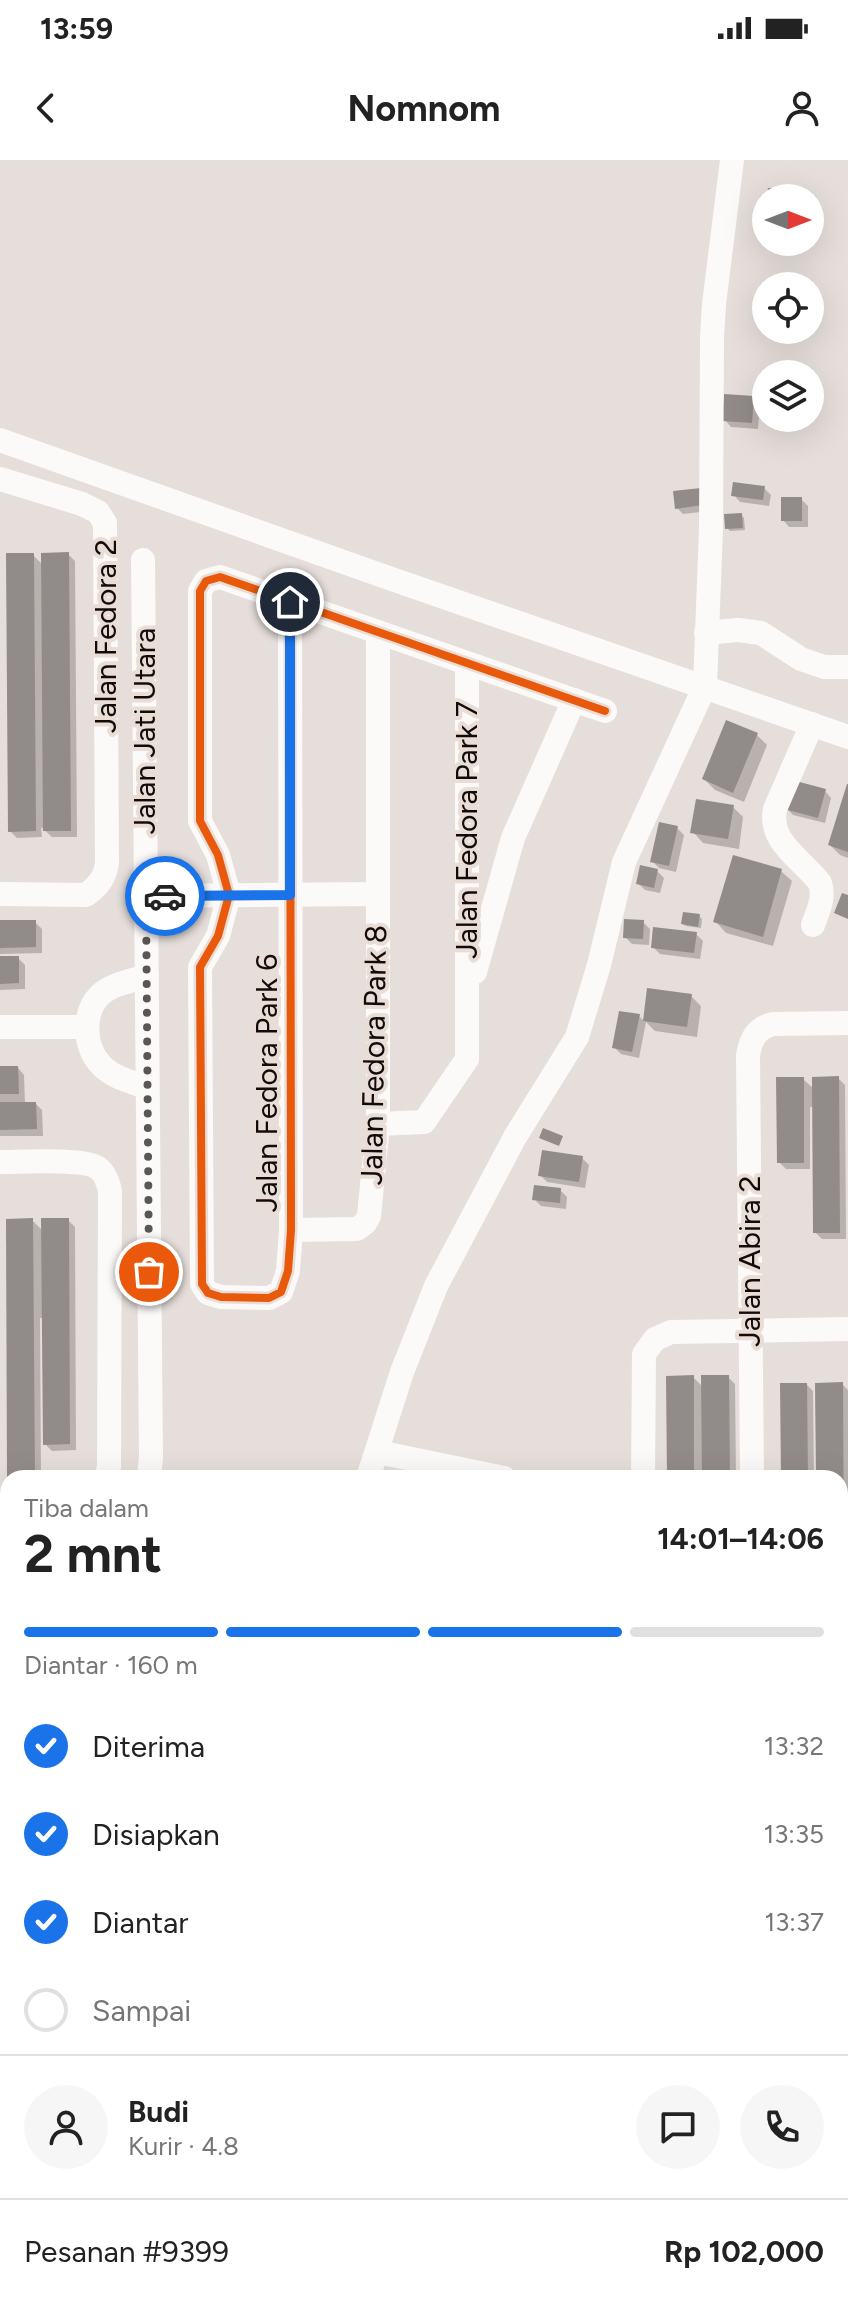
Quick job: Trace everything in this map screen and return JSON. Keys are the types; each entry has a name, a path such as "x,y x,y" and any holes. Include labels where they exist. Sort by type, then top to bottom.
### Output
{"street":[{"path":"371,1470 402,1372 436,1286 515,1137 577,1037 599,965 624,862 705,686 711,529 712,337 732,160"},
{"path":"0,440 848,737"},
{"name":"Jalan Fedora 2","path":"0,479 82,504 98,512 105,523 107,863 105,875 86,895 0,894"},
{"name":"Jalan Jati Utara","path":"143,560 150,1470"},
{"path":"229,895 218,855 200,821 200,591 206,581 220,577 605,711"},
{"name":"Jalan Fedora Park 6","path":"229,895 218,936 200,967 202,1284 208,1293 221,1297 269,1298 281,1292 288,1271 291,1230 290,602"},
{"path":"706,633 738,630 761,633 801,659 824,667 848,667"},
{"name":"Jalan Fedora Park 8","path":"291,1230 357,1229 369,1216 378,1124 378,633"},
{"name":"Jalan Fedora Park 7","path":"378,1124 424,1122 467,1059 467,663"},
{"name":"Jalan Fedora Park 7","path":"467,998 513,838 574,700"},
{"path":"812,724 772,821 782,842 820,883 821,902 813,925"},
{"path":"146,896 378,894"},
{"path":"146,1087 125,1081 99,1064 89,1043 86,1027 91,1007 100,994 111,987 147,976"},
{"name":"Jalan Abira 2","path":"752,1470 750,1043 755,1033 773,1024 848,1023"},
{"path":"0,1027 86,1027"},
{"path":"0,1162 91,1165 99,1169 107,1180 110,1191 108,1470"},
{"path":"643,1470 644,1354 655,1339 671,1332 848,1329"},
{"path":"378,1452 465,1470"}],"building":[{"path":"724,394 752,396 752,423 722,421"},
{"path":"733,482 765,486 763,500 731,496"},
{"path":"701,488 703,505 675,509 673,491"},
{"path":"781,497 802,497 802,521 781,521"},
{"path":"742,513 743,528 725,529 724,514"},
{"path":"69,552 71,831 43,831 41,553"},
{"path":"6,553 34,553 36,831 8,832"},
{"path":"726,720 758,733 733,793 702,779"},
{"path":"792,780 826,789 818,818 784,809"},
{"path":"848,784 848,852 828,845"},
{"path":"696,799 734,805 728,839 690,833"},
{"path":"659,822 678,826 669,866 650,862"},
{"path":"733,855 782,869 763,937 713,922"},
{"path":"640,865 658,869 654,888 636,884"},
{"path":"842,893 848,895 848,919 834,913"},
{"path":"683,912 700,914 698,927 681,924"},
{"path":"624,919 644,920 643,939 623,938"},
{"path":"0,920 36,920 36,947 0,948"},
{"path":"653,927 697,932 694,953 651,948"},
{"path":"0,956 19,956 19,983 0,984"},
{"path":"647,988 692,994 687,1027 643,1021"},
{"path":"619,1011 640,1014 632,1052 612,1048"},
{"path":"0,1066 18,1066 19,1094 0,1094"},
{"path":"839,1076 840,1233 813,1233 812,1077"},
{"path":"776,1077 804,1077 804,1163 777,1163"},
{"path":"0,1102 36,1102 37,1129 0,1130"},
{"path":"543,1128 563,1136 559,1146 539,1138"},
{"path":"542,1150 583,1156 579,1182 538,1176"},
{"path":"534,1185 561,1188 560,1203 532,1200"},
{"path":"33,1218 35,1470 7,1470 6,1219"},
{"path":"41,1218 69,1218 70,1444 43,1445"},
{"path":"694,1375 694,1470 667,1470 666,1376"},
{"path":"701,1375 729,1375 730,1470 702,1470"},
{"path":"843,1382 843,1470 816,1470 815,1383"},
{"path":"780,1383 807,1383 808,1470 781,1470"}],"cycle path":[{"path":"290,602 291,1230 288,1271 281,1292 269,1298 221,1297 208,1293 202,1284 200,967 218,936 229,895 218,855 200,821 200,591 206,581 220,577 605,711"}],"way so far":[{"path":"149,1272 146,896 165,896"}],"route":[{"path":"165,896 290,895 290,602"}]}
